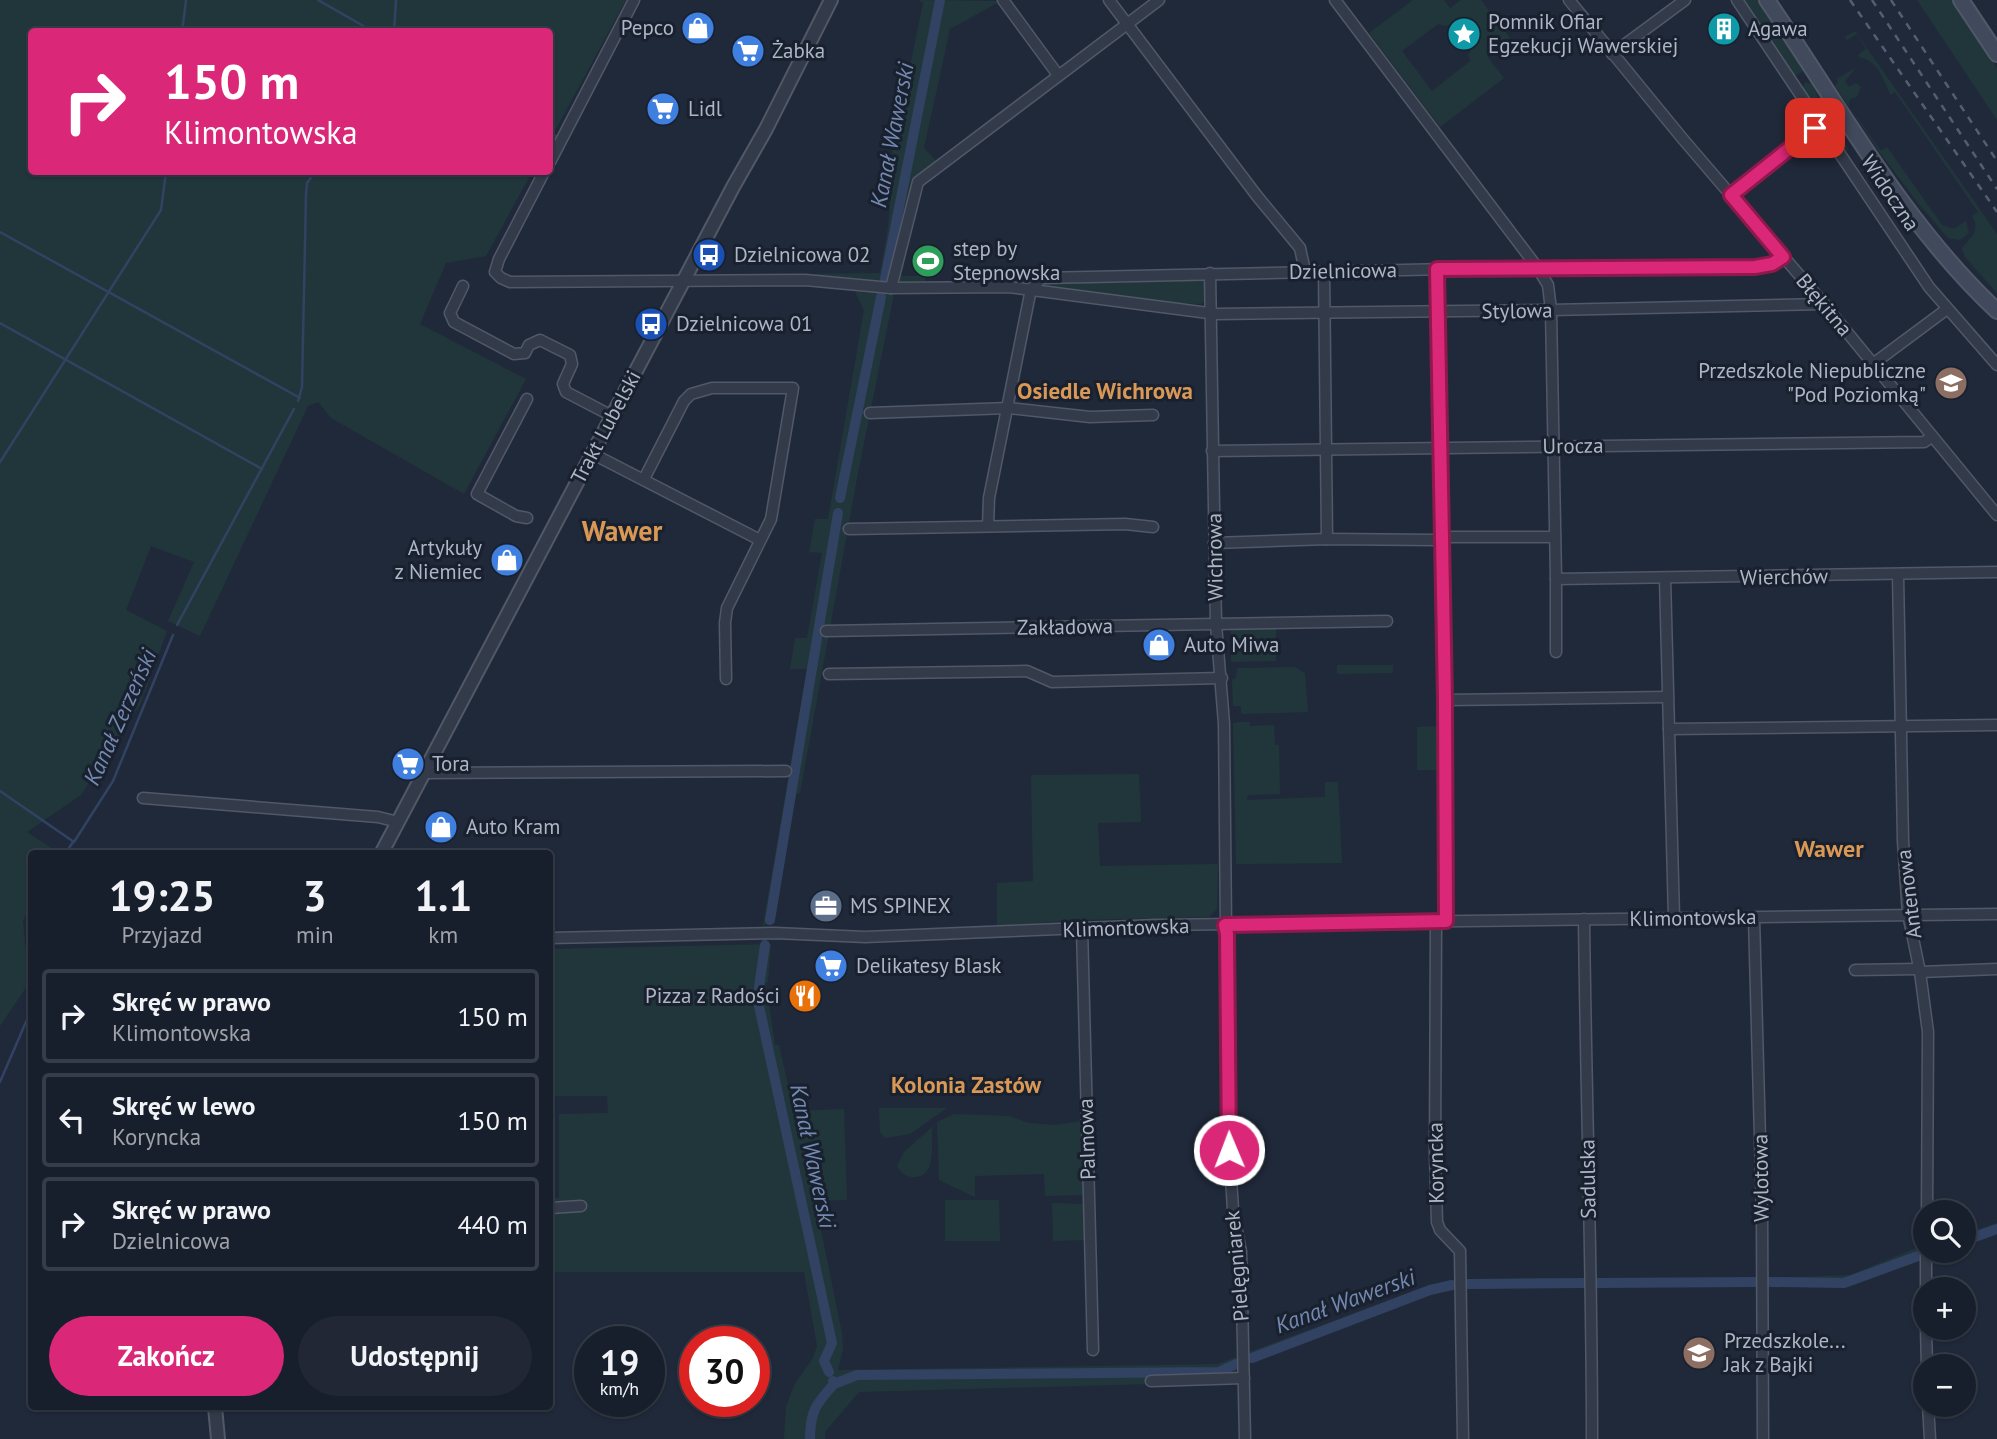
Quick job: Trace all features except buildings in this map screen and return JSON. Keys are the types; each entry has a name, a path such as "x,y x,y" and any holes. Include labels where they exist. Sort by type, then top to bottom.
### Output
{"main road":[{"name":"Widoczna","path":"1767,0 1898,194 1947,256 1997,311"},
{"path":"1961,0 1997,54"}],"street":[{"path":"553,156 634,0"},
{"name":"Trakt Lubelski","path":"383,850 766,128 831,0"},
{"path":"1003,0 1058,75"},
{"path":"1110,0 1257,196 1300,247 1305,271"},
{"path":"542,175 499,259 495,272 500,278 510,282 805,281 891,288 918,182 1159,0"},
{"path":"1335,0 1548,285 1551,310 1556,652"},
{"name":"Błękitna","path":"1569,0 1997,515"},
{"path":"1612,54 1685,0"},
{"name":"Widoczna","path":"1737,0 1929,287 1997,365"},
{"path":"1731,195 1819,124"},
{"name":"Dzielnicowa","path":"1031,289 1042,278 1537,267 1755,267 1772,264 1783,257"},
{"name":"Koryncka","path":"1437,269 1445,700 1435,1154 1437,1222 1440,1230 1460,1251 1463,1439"},
{"path":"1324,271 1327,539"},
{"name":"Wichrowa","path":"1210,273 1216,624 1222,678 1226,823 1225,925"},
{"path":"463,286 450,313 454,323 514,354 525,353 529,345 540,340 570,355 572,365 563,384 566,392 612,416"},
{"name":"Stylowa","path":"891,288 1009,287 1210,314 1824,304"},
{"path":"988,526 989,498 1031,289"},
{"path":"1873,364 1947,309"},
{"path":"644,479 684,401 691,394 712,388 793,388 771,519 727,608 726,679"},
{"path":"527,399 477,495 516,516 527,518"},
{"path":"870,413 1009,408 1090,417 1153,415"},
{"name":"Urocza","path":"1212,451 1924,442 1932,437"},
{"path":"593,453 760,540"},
{"path":"849,529 1125,524 1153,527"},
{"path":"1214,543 1555,537"},
{"name":"Wierchów","path":"1556,579 1997,572"},
{"name":"Antenowa","path":"1898,575 1900,726 1908,914 1920,970 1928,1042 1927,1200"},
{"path":"1665,578 1674,918"},
{"name":"Zakładowa","path":"826,631 1387,621"},
{"path":"829,674 1027,671 1052,682 1222,678"},
{"path":"1445,700 1668,697"},
{"path":"1669,729 1997,725"},
{"path":"423,773 786,771"},
{"path":"143,798 378,817 398,822"},
{"name":"Klimontowska","path":"553,938 775,933 865,937 1225,925 1997,914"},
{"name":"Wylotowa","path":"1754,918 1762,1212 1763,1439"},
{"name":"Sadulska","path":"1584,919 1592,1439"},
{"name":"Pielęgniarek","path":"1225,925 1230,1170 1233,1210 1241,1252 1245,1439"},
{"name":"Palmowa","path":"1082,928 1093,1350"},
{"path":"1854,971 1997,969"},
{"path":"553,1208 581,1206"},
{"path":"1151,1381 1244,1378"},
{"path":"215,1410 218,1439"},
{"path":"1929,1417 1930,1439"}],"green space":[{"path":"0,0 626,0 553,134 553,28 28,28 28,175 530,175 486,256 446,263 420,324 526,379 464,494 331,418 318,402 308,406 200,636 168,621 194,562 151,546 126,610 167,631 141,703 81,795 27,832 54,850 28,850 28,911 23,921 28,984 0,1026"},
{"path":"918,0 1001,1 950,29 924,148 937,162 922,173 890,277 886,283 799,274 880,273 891,193 885,189 923,3"},
{"path":"1413,0 1444,0 1450,8 1461,0 1481,0 1510,38 1487,56 1504,78 1440,127 1369,33","holes":["1438,24 1451,24 1471,51 1468,54 1470,61 1432,91 1402,51"]},
{"path":"1743,0 1761,0 1806,69 1794,77"},
{"path":"1917,0 1952,0 1997,68 1997,120"},
{"path":"1855,31 1997,234 1997,293 1965,257 1962,248 1974,233 1976,225 1972,216 1978,212 1895,92 1891,95 1876,67 1859,57 1866,49 1857,34 1847,40 1845,37"},
{"path":"1856,68 1845,81 1849,87 1856,83 1861,87 1857,97 1850,99 1849,106 1881,151 1887,147 1942,225 1954,229 1966,221 1969,233 1960,240 1948,238 1918,203 1881,154 1835,86 1838,82 1836,79"},
{"path":"1805,82 1812,84 1821,106 1815,109 1802,89"},
{"path":"1822,108 1849,149 1844,153 1817,111"},
{"path":"991,275 1044,275 1027,284 991,282"},
{"path":"898,276 925,276 925,284 901,284"},
{"path":"1204,280 1207,300 1201,304 1170,303 1042,286 1045,282"},
{"path":"855,292 894,294 858,473 800,793 796,794 774,924 763,925 807,669 790,669 795,638 807,638 822,553 809,552 815,519 828,519 864,310"},
{"path":"1231,628 1276,628 1276,661 1231,662"},
{"path":"1337,665 1393,665 1393,673 1337,674"},
{"path":"1295,667 1305,673 1308,712 1241,714 1241,706 1233,706 1232,679 1236,678 1237,668"},
{"path":"1250,722 1250,726 1274,725 1275,745 1279,745 1280,794 1248,795 1247,800 1325,797 1325,782 1338,782 1342,863 1236,864 1233,723"},
{"path":"1438,726 1438,770 1417,770 1417,727"},
{"path":"1139,774 1141,822 1098,823 1100,866 1218,864 1217,909 1209,917 1078,920 997,926 997,883 1033,881 1031,775"},
{"path":"771,944 766,1004 769,1004 775,1045 779,1045 794,1111 844,1109 847,1200 815,1201 842,1333 843,1349 838,1370 1217,1364 1236,1357 1236,1376 1149,1384 859,1392 825,1432 825,1439 784,1439 786,1407 794,1385 813,1358 817,1346 804,1272 553,1272 553,1198 559,1198 559,1114 608,1113 607,1096 553,1096 553,949"},
{"path":"879,1108 947,1108 910,1134 885,1138 880,1132"},
{"path":"954,1114 1009,1116 1029,1123 1055,1125 1082,1121 1084,1195 1045,1196 1044,1174 975,1176 975,1197 939,1180 937,1122"},
{"path":"932,1127 931,1157 927,1171 916,1177 905,1175 897,1166 904,1152"},
{"path":"945,1200 999,1200 1000,1241 945,1241"},
{"path":"1052,1203 1084,1204 1085,1240 1053,1241"},
{"path":"1997,1223 1997,1232 1976,1240 1976,1230"},
{"path":"1913,1249 1914,1263 1852,1286 1768,1286 1768,1278 1850,1275"},
{"path":"1596,1278 1757,1279 1757,1284 1596,1287"},
{"path":"1583,1279 1583,1286 1467,1289 1467,1280"},
{"path":"1456,1282 1456,1288 1431,1293 1250,1363 1249,1352 1397,1297 1430,1286"}],"waterway":[{"path":"182,28 186,0"},
{"path":"318,0 367,28"},
{"name":"Kanał Zerzeński","path":"394,28 396,0"},
{"name":"Kanał Wawerski","path":"885,279 940,0"},
{"path":"553,134 557,137"},
{"path":"0,462 161,210 166,175"},
{"name":"Kanał Zerzeński","path":"298,401 302,387 306,195 307,183 313,175"},
{"path":"0,232 300,398"},
{"name":"Kanał Wawerski","path":"840,498 881,297"},
{"path":"0,323 262,469"},
{"name":"Kanał Zerzeński","path":"177,625 294,409"},
{"name":"Kanał Wawerski","path":"770,920 838,513"},
{"name":"Kanał Zerzeński","path":"0,791 74,842 113,781 173,635"},
{"path":"68,850 73,842"},
{"name":"Kanał Wawerski","path":"765,945 759,1006 832,1343 824,1361 829,1372"},
{"path":"0,1082 28,1017"},
{"name":"Kanał Wawerski","path":"1976,1237 1997,1229"},
{"name":"Kanał Wawerski","path":"1770,1282 1844,1283 1913,1258"},
{"name":"Kanał Wawerski","path":"1597,1283 1757,1282"},
{"name":"Kanał Wawerski","path":"1468,1284 1585,1283"},
{"name":"Kanał Wawerski","path":"1252,1358 1430,1290 1452,1285"},
{"name":"Kanał Wawerski","path":"833,1381 834,1384 857,1375 1219,1372 1236,1364"},
{"path":"810,1439 815,1408 834,1384"}],"railway":[{"path":"1850,0 1997,212"},
{"path":"1872,0 1997,189"},
{"path":"1891,0 1997,161"}],"place":[{"name":"Pepco","path":"698,28"},
{"name":"Agawa","path":"1724,29"},
{"name":"Pomnik Ofiar Egzekucji Wawerskiej","path":"1464,34"},
{"name":"Żabka","path":"748,51"},
{"name":"Lidl","path":"663,109"},
{"name":"Dzielnicowa 02","path":"709,255"},
{"name":"step by Stepnowska","path":"928,261"},
{"name":"Dzielnicowa 01","path":"651,324"},
{"name":"Przedszkole Niepubliczne \"Pod Poziomką\"","path":"1951,383"},
{"name":"Artykuły z Niemiec","path":"507,560"},
{"name":"Auto Miwa","path":"1159,645"},
{"name":"Tora","path":"408,764"},
{"name":"Auto Kram","path":"441,827"},
{"name":"MS SPINEX","path":"826,906"},
{"name":"Delikatesy Blask","path":"831,966"},
{"name":"Pizza z Radości","path":"805,996"},
{"name":"Przedszkole... Jak z Bajki","path":"1699,1353"}],"district":[{"name":"Osiedle Wichrowa","path":"1105,391"},
{"name":"Wawer","path":"622,531"},
{"name":"Wawer","path":"1829,849"},
{"name":"Kolonia Zastów","path":"966,1085"}],"route":[{"path":"1229,1150 1225,925 1446,921 1437,269 1755,267 1772,264 1783,257 1731,195 1815,128"}]}
